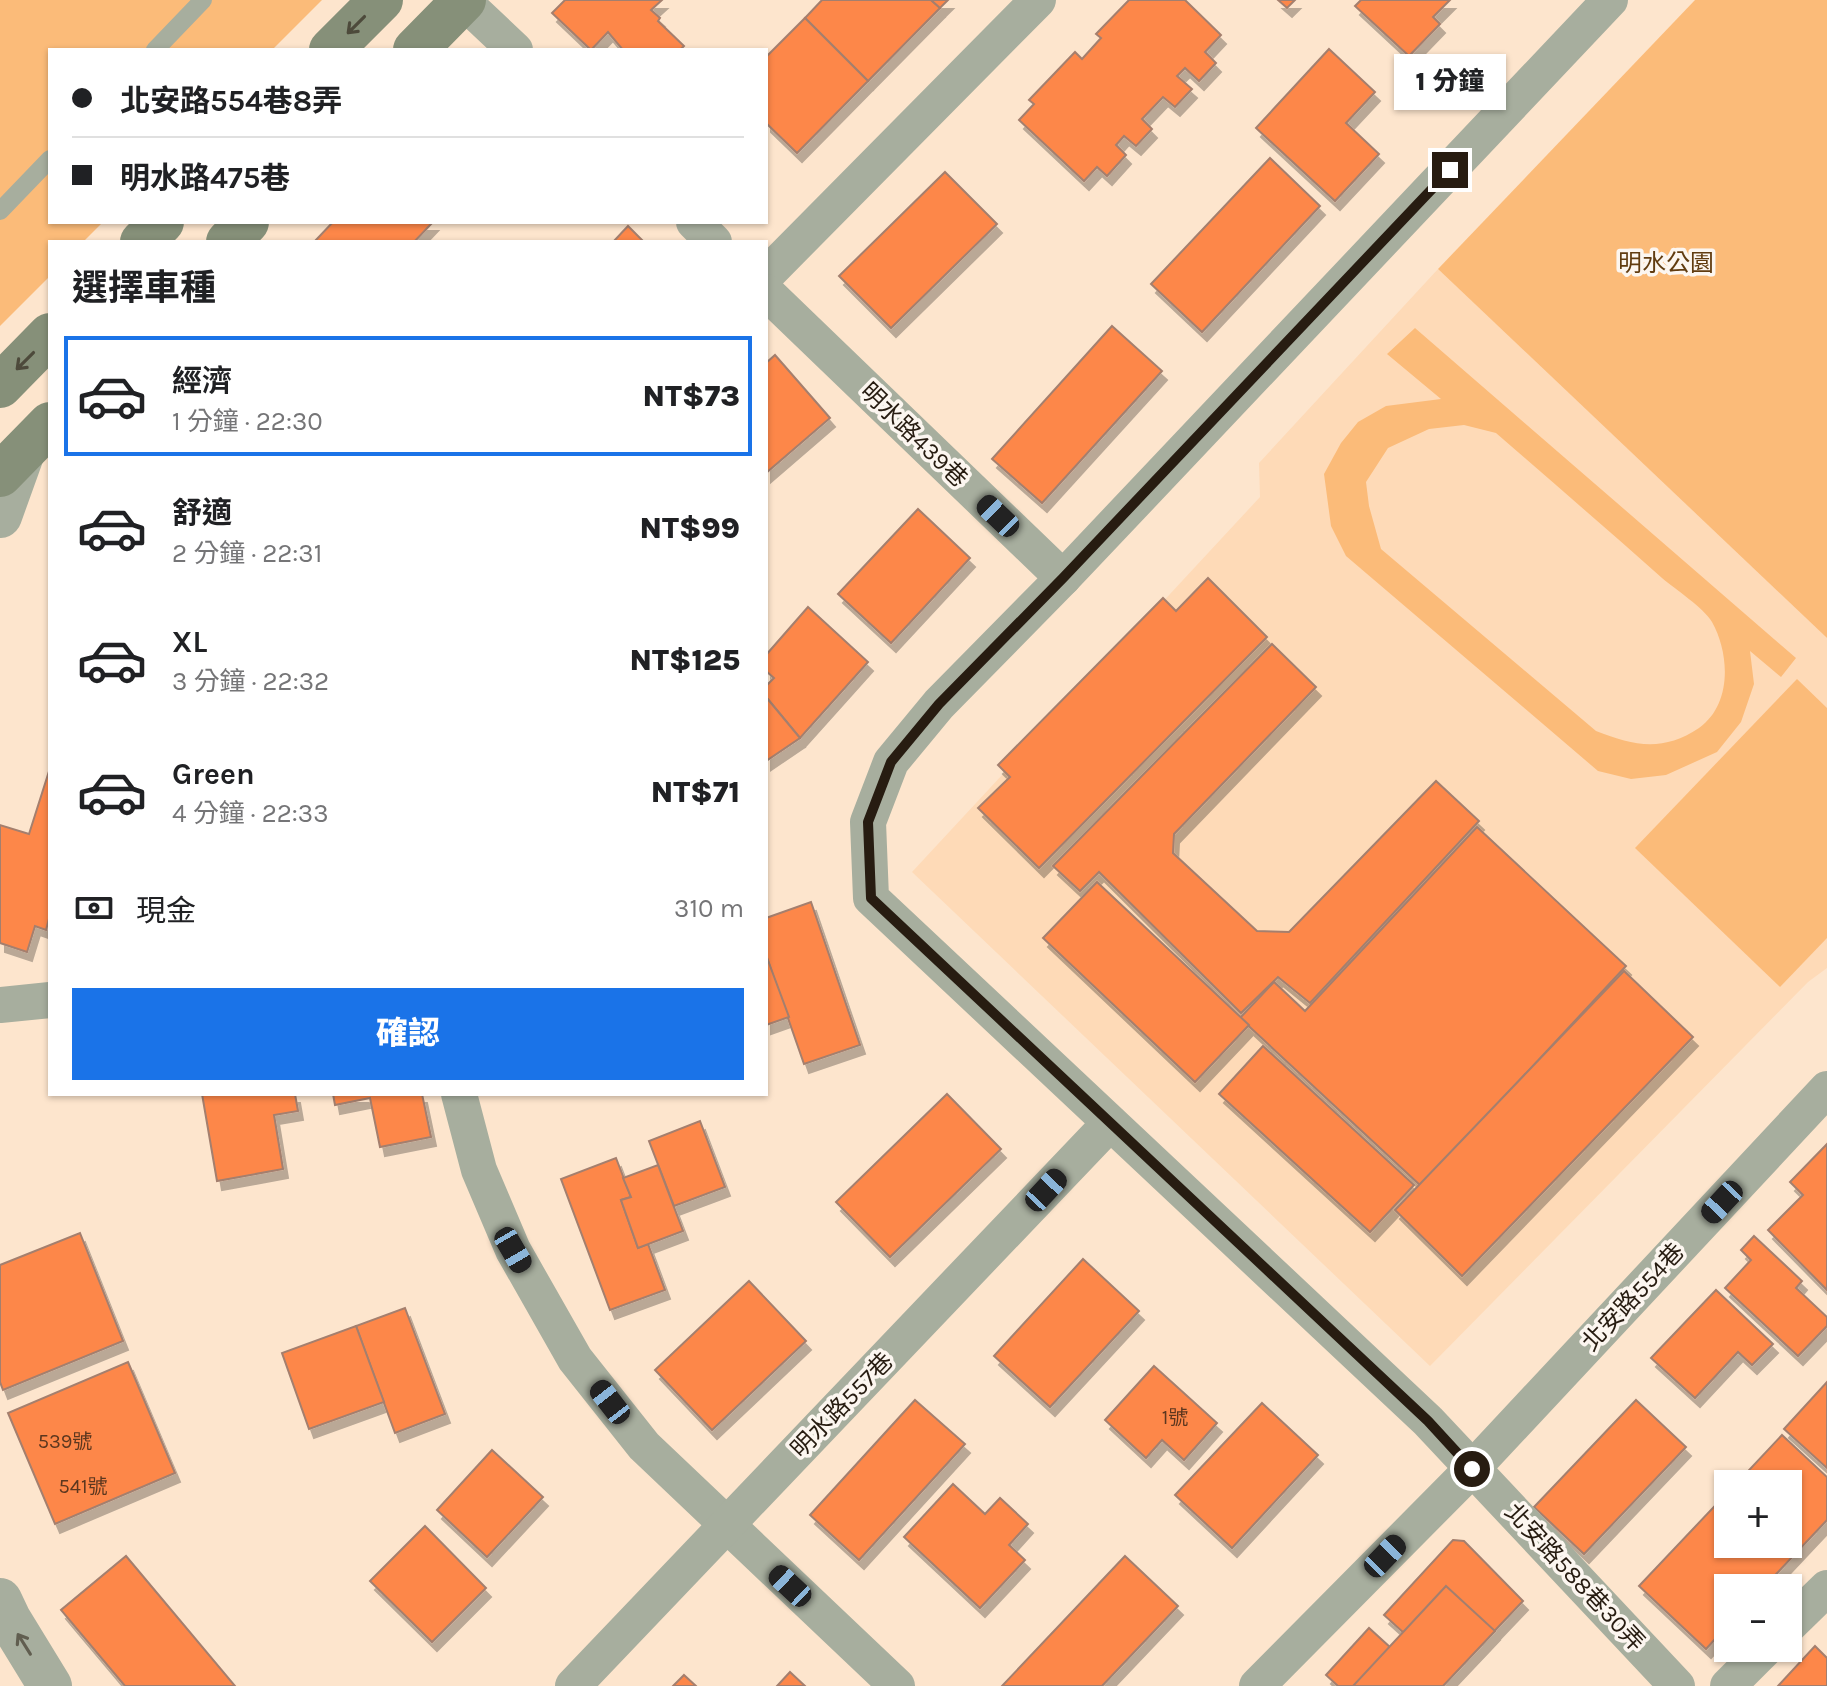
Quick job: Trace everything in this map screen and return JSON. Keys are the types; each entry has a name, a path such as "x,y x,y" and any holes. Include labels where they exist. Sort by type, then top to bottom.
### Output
{"main road":[{"path":"333,48 381,0"},
{"path":"417,48 464,0"},
{"path":"144,240 160,224"},
{"path":"230,240 245,224"},
{"path":"0,386 48,337"}],"street":[{"path":"464,0 513,48"},
{"path":"768,273 1038,0"},
{"name":"北安路588巷30弄","path":"1610,0 1063,578 939,704 891,762 868,822 871,898 1428,1421 1677,1686"},
{"path":"696,224 712,240"},
{"name":"明水路439巷","path":"768,294 1063,578"},
{"path":"0,516 24,450"},
{"path":"0,1005 48,1000"},
{"name":"北安路554巷","path":"1257,1686 1472,1469 1827,1089"},
{"path":"460,1096 479,1170 513,1250 575,1359 644,1446 897,1686"},
{"name":"明水路557巷","path":"573,1686 1110,1123"},
{"path":"1802,1612 1827,1588"},
{"path":"0,1600 50,1686"},
{"path":"1728,1686 1752,1662"}],"lane":[{"path":"157,48 203,0"},
{"path":"0,211 48,161"}],"shaded area":[{"path":"1438,269 1827,638 1827,968 1808,982 1430,1366 912,872 1260,497 1259,463"}],"green space":[{"path":"0,0 322,0 274,48 48,48 48,224 101,224 85,240 48,240 48,278 0,326"},
{"name":"明水公園","path":"1695,0 1827,0 1827,638 1438,269"},
{"path":"1415,328 1796,658 1781,677 1750,651 1754,684 1741,722 1717,752 1666,775 1631,779 1598,771 1346,556 1331,526 1324,474 1341,443 1358,422 1386,406 1441,399 1387,354","holes":["1464,425 1496,433 1712,622 1722,649 1725,678 1717,706 1699,728 1673,741 1648,744 1596,731 1381,549 1366,482 1388,448 1429,429"]},
{"path":"1797,679 1827,708 1827,938 1780,987 1635,848"}],"building":[{"path":"565,0 662,0 651,10 684,46 621,48 608,32 593,48 589,48 552,13"},
{"path":"822,0 931,0 940,8 868,81 805,18"},
{"path":"931,0 948,0 940,8"},
{"path":"1129,0 1185,0 1221,35 1205,52 1216,63 1199,81 1185,68 1177,76 1192,89 1175,107 1163,97 1142,119 1152,129 1136,146 1124,136 1116,145 1126,155 1107,176 1097,167 1084,181 1019,120 1034,104 1029,100 1075,52 1082,59 1101,38 1096,34"},
{"path":"1278,0 1295,0 1287,8"},
{"path":"1361,0 1450,0 1433,17 1440,24 1409,56 1355,6"},
{"path":"805,18 868,81 797,153 768,125 768,55"},
{"path":"1329,49 1375,92 1346,123 1379,154 1335,201 1256,128"},
{"path":"1270,158 1320,206 1202,332 1151,284"},
{"path":"945,172 997,224 891,328 839,276"},
{"path":"331,224 431,224 416,240 316,240"},
{"path":"628,226 642,240 615,240"},
{"path":"1112,326 1162,371 1042,503 992,459"},
{"path":"775,355 830,418 768,471 768,361"},
{"path":"918,509 970,558 891,643 838,594"},
{"path":"1208,578 1267,637 1039,868 978,808 1010,777 998,765 1163,598 1176,611"},
{"path":"808,607 868,662 800,738 768,699 768,684 774,678 768,673 768,653"},
{"path":"1272,644 1316,687 1174,834 1173,853 1257,931 1289,932 1436,781 1479,821 1310,1003 1278,977 1241,1013 1099,872 1080,891 1053,866"},
{"path":"768,699 800,738 768,760"},
{"path":"48,774 48,922 46,930 35,926 27,952 0,943 0,825 29,834"},
{"path":"1477,827 1626,966 1421,1186 1240,1018 1274,982 1305,1011"},
{"path":"1097,882 1249,1025 1195,1082 1043,938"},
{"path":"811,902 860,1045 804,1064 768,961 768,917"},
{"path":"768,960 789,1017 768,1024"},
{"path":"1624,971 1693,1037 1462,1276 1395,1210"},
{"path":"1263,1046 1414,1185 1370,1232 1219,1094"},
{"path":"947,1094 1001,1149 890,1257 836,1202"},
{"path":"202,1096 295,1096 298,1111 274,1115 283,1169 217,1181"},
{"path":"333,1096 422,1096 431,1137 380,1147 370,1098 335,1105"},
{"path":"700,1121 725,1187 674,1206 649,1141"},
{"path":"1827,1144 1827,1290 1768,1230 1803,1195 1790,1182"},
{"path":"616,1158 631,1197 621,1200 638,1248 648,1244 665,1290 610,1310 561,1179"},
{"path":"658,1165 683,1231 638,1248 621,1200 631,1197 623,1178"},
{"path":"80,1233 123,1341 3,1390 0,1382 0,1265"},
{"path":"1754,1236 1802,1281 1796,1288 1827,1317 1827,1326 1798,1356 1725,1288 1751,1260 1741,1250"},
{"path":"1083,1259 1139,1311 1050,1407 994,1356"},
{"path":"749,1281 806,1341 712,1430 655,1370"},
{"path":"1716,1290 1773,1344 1752,1365 1738,1352 1695,1398 1651,1358"},
{"path":"405,1308 445,1414 395,1433 356,1326"},
{"path":"356,1326 384,1402 309,1429 282,1353"},
{"path":"128,1362 175,1473 55,1524 8,1413"},
{"path":"1154,1366 1217,1423 1184,1460 1162,1440 1146,1458 1105,1420"},
{"path":"1827,1382 1827,1468 1784,1429"},
{"path":"915,1400 965,1444 859,1560 810,1515"},
{"path":"1636,1400 1686,1447 1584,1554 1534,1507"},
{"path":"1262,1403 1318,1455 1232,1548 1175,1495"},
{"path":"1782,1435 1827,1477 1827,1520 1802,1547 1802,1470 1749,1470"},
{"path":"492,1450 543,1497 487,1557 437,1510"},
{"path":"953,1484 985,1514 1000,1498 1028,1524 1009,1545 1025,1560 980,1608 904,1537"},
{"path":"1714,1507 1714,1558 1791,1558 1776,1574 1714,1574 1714,1640 1706,1649 1639,1586"},
{"path":"425,1526 486,1588 432,1642 370,1581"},
{"path":"1453,1540 1464,1541 1523,1601 1442,1686 1338,1686 1326,1675 1369,1628 1391,1648 1404,1633 1384,1615"},
{"path":"126,1556 235,1686 125,1686 61,1610"},
{"path":"1125,1556 1178,1606 1102,1686 1002,1686"},
{"path":"1446,1586 1495,1631 1443,1686 1353,1686"},
{"path":"1815,1646 1827,1658 1827,1686 1778,1686"},
{"path":"790,1672 805,1686 777,1686"},
{"path":"684,1675 696,1686 673,1686"}],"route":[{"path":"1450,170 1063,578 939,704 891,762 868,822 871,898 1428,1421 1472,1469"}]}
